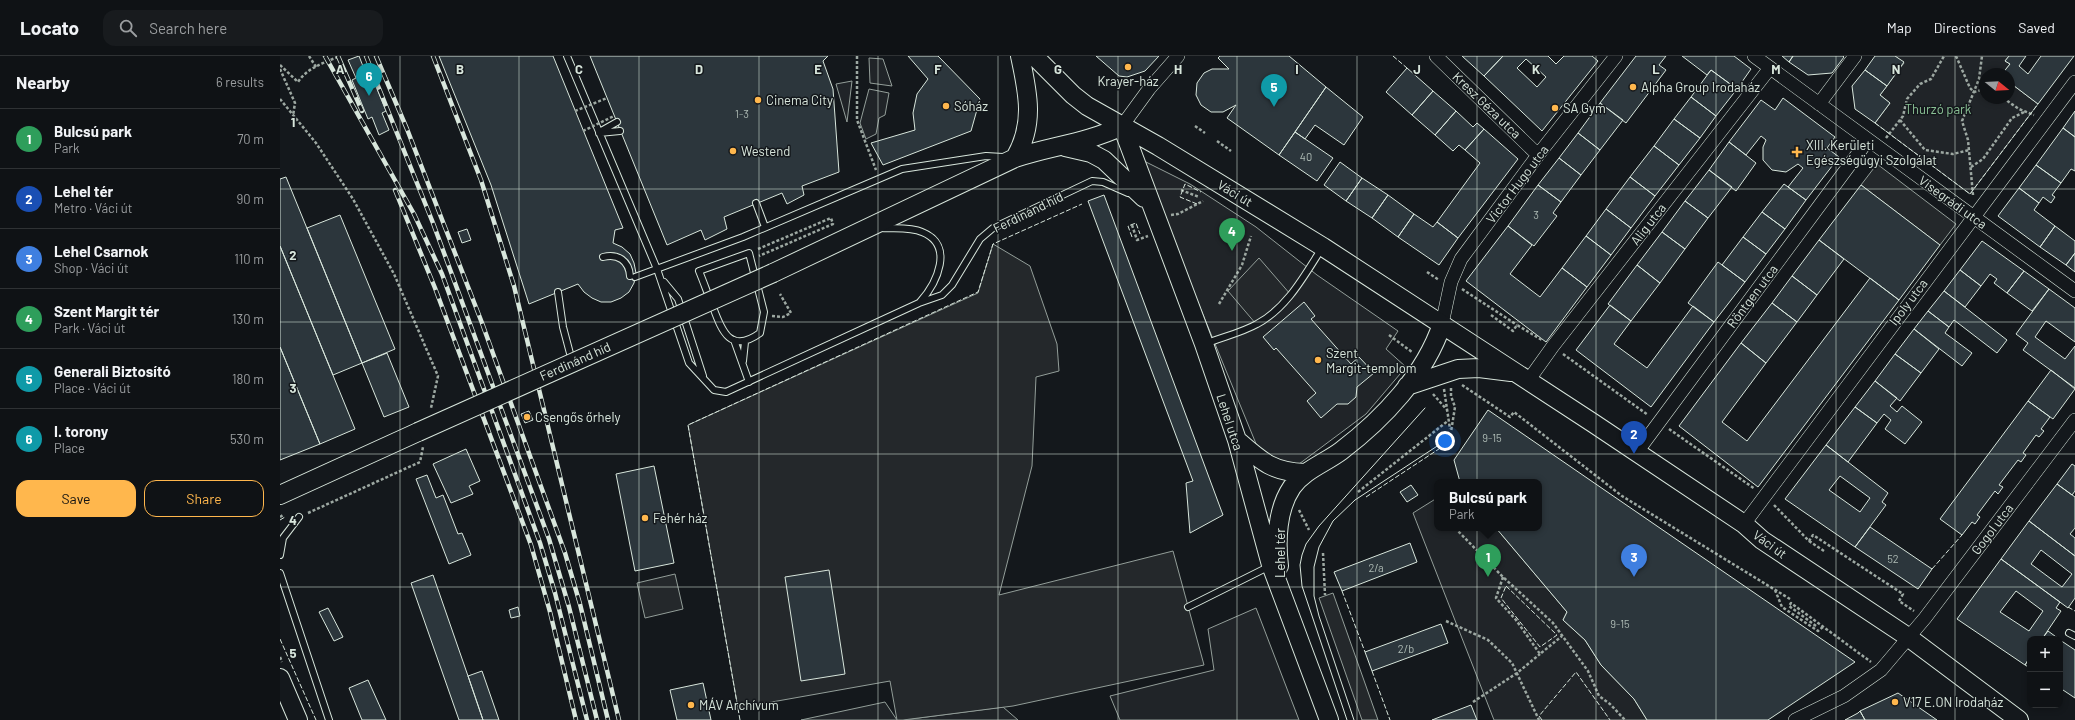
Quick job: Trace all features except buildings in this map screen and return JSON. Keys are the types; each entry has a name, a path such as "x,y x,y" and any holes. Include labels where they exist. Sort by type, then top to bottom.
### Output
{"main road":[{"path":"1015,158 1024,139 1029,114 1020,56"},
{"name":"Váci út","path":"1034,56 1073,95 1322,246 1637,452 1744,524 1762,540 1908,637 2020,720"},
{"name":"Ferdinánd híd","path":"280,495 573,362 774,273 1015,158 1041,150 1092,139 1122,126"},
{"name":"Lehel utca","path":"1122,126 1152,210 1204,344 1237,440 1271,565 1329,720"},
{"name":"Ferdinánd híd","path":"1062,146 1091,153 1104,160 1152,210"},
{"path":"1407,386 1430,353 1442,324"},
{"name":"Váci út","path":"1407,386 1458,369 1479,368 1522,377"},
{"name":"Lehel tér","path":"1281,593 1277,552 1278,530 1286,500 1292,487 1305,472 1334,455 1359,436 1379,417 1407,386"},
{"path":"1237,440 1265,464 1276,469 1290,472 1305,472"},
{"path":"280,678 298,720"}],"street":[{"path":"1122,126 1149,88 1178,56"},
{"name":"Kresz Géza utca","path":"1436,56 1538,155"},
{"name":"Victor Hugo utca","path":"1442,324 1448,283 1460,260 1538,155 1616,56"},
{"name":"Visegrádi utca","path":"1754,56 2075,291"},
{"path":"1819,104 1855,56"},
{"name":"Alig utca","path":"1522,377 1553,346 1770,68"},
{"name":"Ipoly utca","path":"1744,524 2043,122 2075,82"},
{"name":"Röntgen utca","path":"1637,452 1868,140"},
{"name":"Gogol utca","path":"1795,720 1844,696 1881,670 1925,618 2073,426"}],"lane":[{"name":"Ferdinánd híd","path":"568,57 661,279 689,363 714,390 726,392 919,304 942,295 952,285 980,239 993,228 1092,181 1112,185 1152,210"},
{"path":"599,132 615,119"},
{"path":"599,132 620,130"},
{"name":"Ferdinánd híd","path":"603,257 609,255 622,259 632,277 657,269 765,227 902,169 986,156 1015,158"},
{"path":"756,204 765,227"},
{"path":"870,227 921,231 930,236 938,246 941,262 938,276 931,290 919,304"},
{"path":"1204,344 1256,324 1270,315 1291,295 1322,246"},
{"path":"750,256 764,312 760,333 745,342 734,340 724,334 699,271 750,256"},
{"path":"661,279 678,299 704,379"},
{"path":"558,292 564,327 573,362"},
{"path":"734,340 749,382"},
{"path":"743,362 745,342"},
{"path":"280,555 283,538 299,517"},
{"path":"1188,607 1271,565"},
{"path":"280,573 329,720"}],"path":[{"path":"308,56 316,67"},
{"path":"280,65 298,82 307,72 331,58 340,56"},
{"path":"857,56 857,120 876,170"},
{"path":"1879,148 1903,116 1907,99 1920,84 1931,79 1944,56"},
{"path":"1956,56 1970,88 1974,92"},
{"path":"1982,56 1979,79 1962,121 1969,150 1974,198 1982,204"},
{"path":"280,69 295,103 293,116"},
{"path":"1974,92 1979,91"},
{"path":"575,111 607,98"},
{"path":"280,99 316,143 353,199 394,274 438,376 431,412"},
{"path":"2011,104 2018,109 2032,113 2043,122"},
{"path":"1970,168 1983,158 2012,118 2026,111"},
{"path":"583,131 615,119"},
{"path":"1900,120 1925,150 1953,154 1969,150"},
{"path":"1195,126 1204,133"},
{"path":"1216,141 1231,151"},
{"path":"1181,190 1199,197"},
{"path":"1152,210 1178,214 1203,201"},
{"path":"831,218 833,224 750,256 831,218"},
{"path":"1132,225 1137,240"},
{"path":"1219,304 1242,265 1251,236"},
{"path":"1427,272 1553,346 1764,496 1809,541 1824,551"},
{"path":"764,312 776,318 783,317 791,313 780,294"},
{"path":"1491,315 1513,331 1517,325"},
{"path":"1389,335 1414,354"},
{"path":"1444,388 1451,432 1455,407 1450,391 1454,383"},
{"path":"1459,384 1510,417 1514,412 1622,496 1790,599"},
{"path":"1429,391 1447,410"},
{"path":"1358,492 1449,420"},
{"path":"299,517 420,462 424,440"},
{"path":"1296,504 1309,530"},
{"path":"1458,531 1503,577 1553,623 1588,671 1599,696 1610,704 1625,720"},
{"path":"1809,541 1813,535 1903,594 1899,602 1925,618"},
{"path":"1323,553 1325,595"},
{"path":"1503,577 1496,598 1516,620 1540,654"},
{"path":"1774,588 1782,607 1818,631 1824,626"},
{"path":"1816,626 1789,606 1791,603 1824,626 1881,670"},
{"path":"1446,621 1488,640 1512,663 1539,720"},
{"path":"1473,702 1517,673 1562,636"}],"green space":[{"name":"Thurzó park","path":"1895,56 2009,56 2005,61 2010,64 2007,68 1979,68 1979,104 2015,104 2015,87 2038,104 1970,194 1875,123 1890,103 1880,95 1904,63"},
{"path":"869,58 883,59 892,86 870,83"},
{"path":"852,81 847,122 836,84"},
{"path":"869,89 889,93 885,115 879,118 876,134 866,139 860,123"},
{"path":"1144,161 1190,184 1256,227 1317,275 1398,331 1386,349 1406,367 1366,414 1299,464 1276,466 1259,451 1142,166"},
{"path":"1434,500 1434,531 1499,531 1567,612 1563,620 1585,640 1601,665 1634,699 1647,720 1494,720 1413,513"},
{"path":"1256,608 1299,720 1120,720 1110,696 1214,670 1208,629"},
{"path":"885,702 897,720 801,720"},
{"path":"1003,707 1018,720 903,720"}],"shaded area":[{"path":"1877,164 1956,224 1940,245 1861,185"},
{"path":"993,244 1030,266 1057,344 1059,371 1036,377 1032,466 999,595 1173,551 1204,665 1013,706 903,720 897,720 890,681 738,708 688,425 978,293"},
{"path":"1259,258 1291,295 1256,324 1228,291"},
{"path":"675,574 683,609 645,618 637,583"},
{"path":"1333,593 1378,720 1362,720 1319,598"}],"tram line":[{"path":"1347,720 1302,586 1300,565 1302,555 1306,544 1319,526 1425,408"},
{"path":"1354,720 1319,616 1314,596 1314,567 1319,547 1333,521 1355,500 1451,437"}],"railway":[{"path":"325,56 414,214 442,274 540,543 555,593 587,720"},
{"path":"338,56 362,111"},
{"path":"366,56 433,223 549,539 569,607 597,720"},
{"path":"376,56 407,129 482,323 565,553 580,604 608,720"},
{"path":"433,56 481,180 514,286 619,720"},
{"path":"395,190 435,288 531,545 550,612 576,720"}],"fence":[{"path":"1393,56 1407,68"},
{"path":"1875,123 1970,194 2038,104"},
{"path":"1197,204 1180,197 1185,184 1201,192"},
{"path":"740,720 688,425 978,292 993,244 1082,204"},
{"path":"1132,237 1128,226 1136,223 1140,234"},
{"path":"1366,497 1451,441"},
{"path":"280,520 285,517"},
{"path":"1932,569 1962,535"},
{"path":"1506,586 1557,635 1540,647 1501,598 1506,586"},
{"path":"1342,591 1365,652"},
{"path":"2068,607 2075,611"},
{"path":"280,639 316,720"},
{"path":"1372,671 1390,720"},
{"path":"1542,720 1539,716 1576,672 1610,720"}],"place":[{"name":"Krayer-ház","path":"1128,67"},
{"name":"Alpha Group Irodaház","path":"1633,87"},
{"name":"I. torony","path":"369,96"},
{"name":"Cinema City","path":"758,100"},
{"name":"Sóház","path":"946,106"},
{"name":"Generali Biztosító","path":"1274,107"},
{"name":"SA Gym","path":"1555,108"},
{"name":"Westend","path":"733,151"},
{"name":"XIII. Kerületi Egészségügyi Szolgálat","path":"1797,152"},
{"name":"Szent Margit tér","path":"1232,251"},
{"name":"Szent Margit-templom","path":"1318,360"},
{"name":"Csengős őrhely","path":"527,417"},
{"name":"Lehel tér","path":"1634,454"},
{"name":"Fehér ház","path":"645,518"},
{"name":"Bulcsú park","path":"1488,577"},
{"name":"Lehel Csarnok","path":"1634,577"},
{"name":"V17 E.ON Irodaház","path":"1895,702"},
{"name":"MÁV Archívum","path":"691,705"}]}
